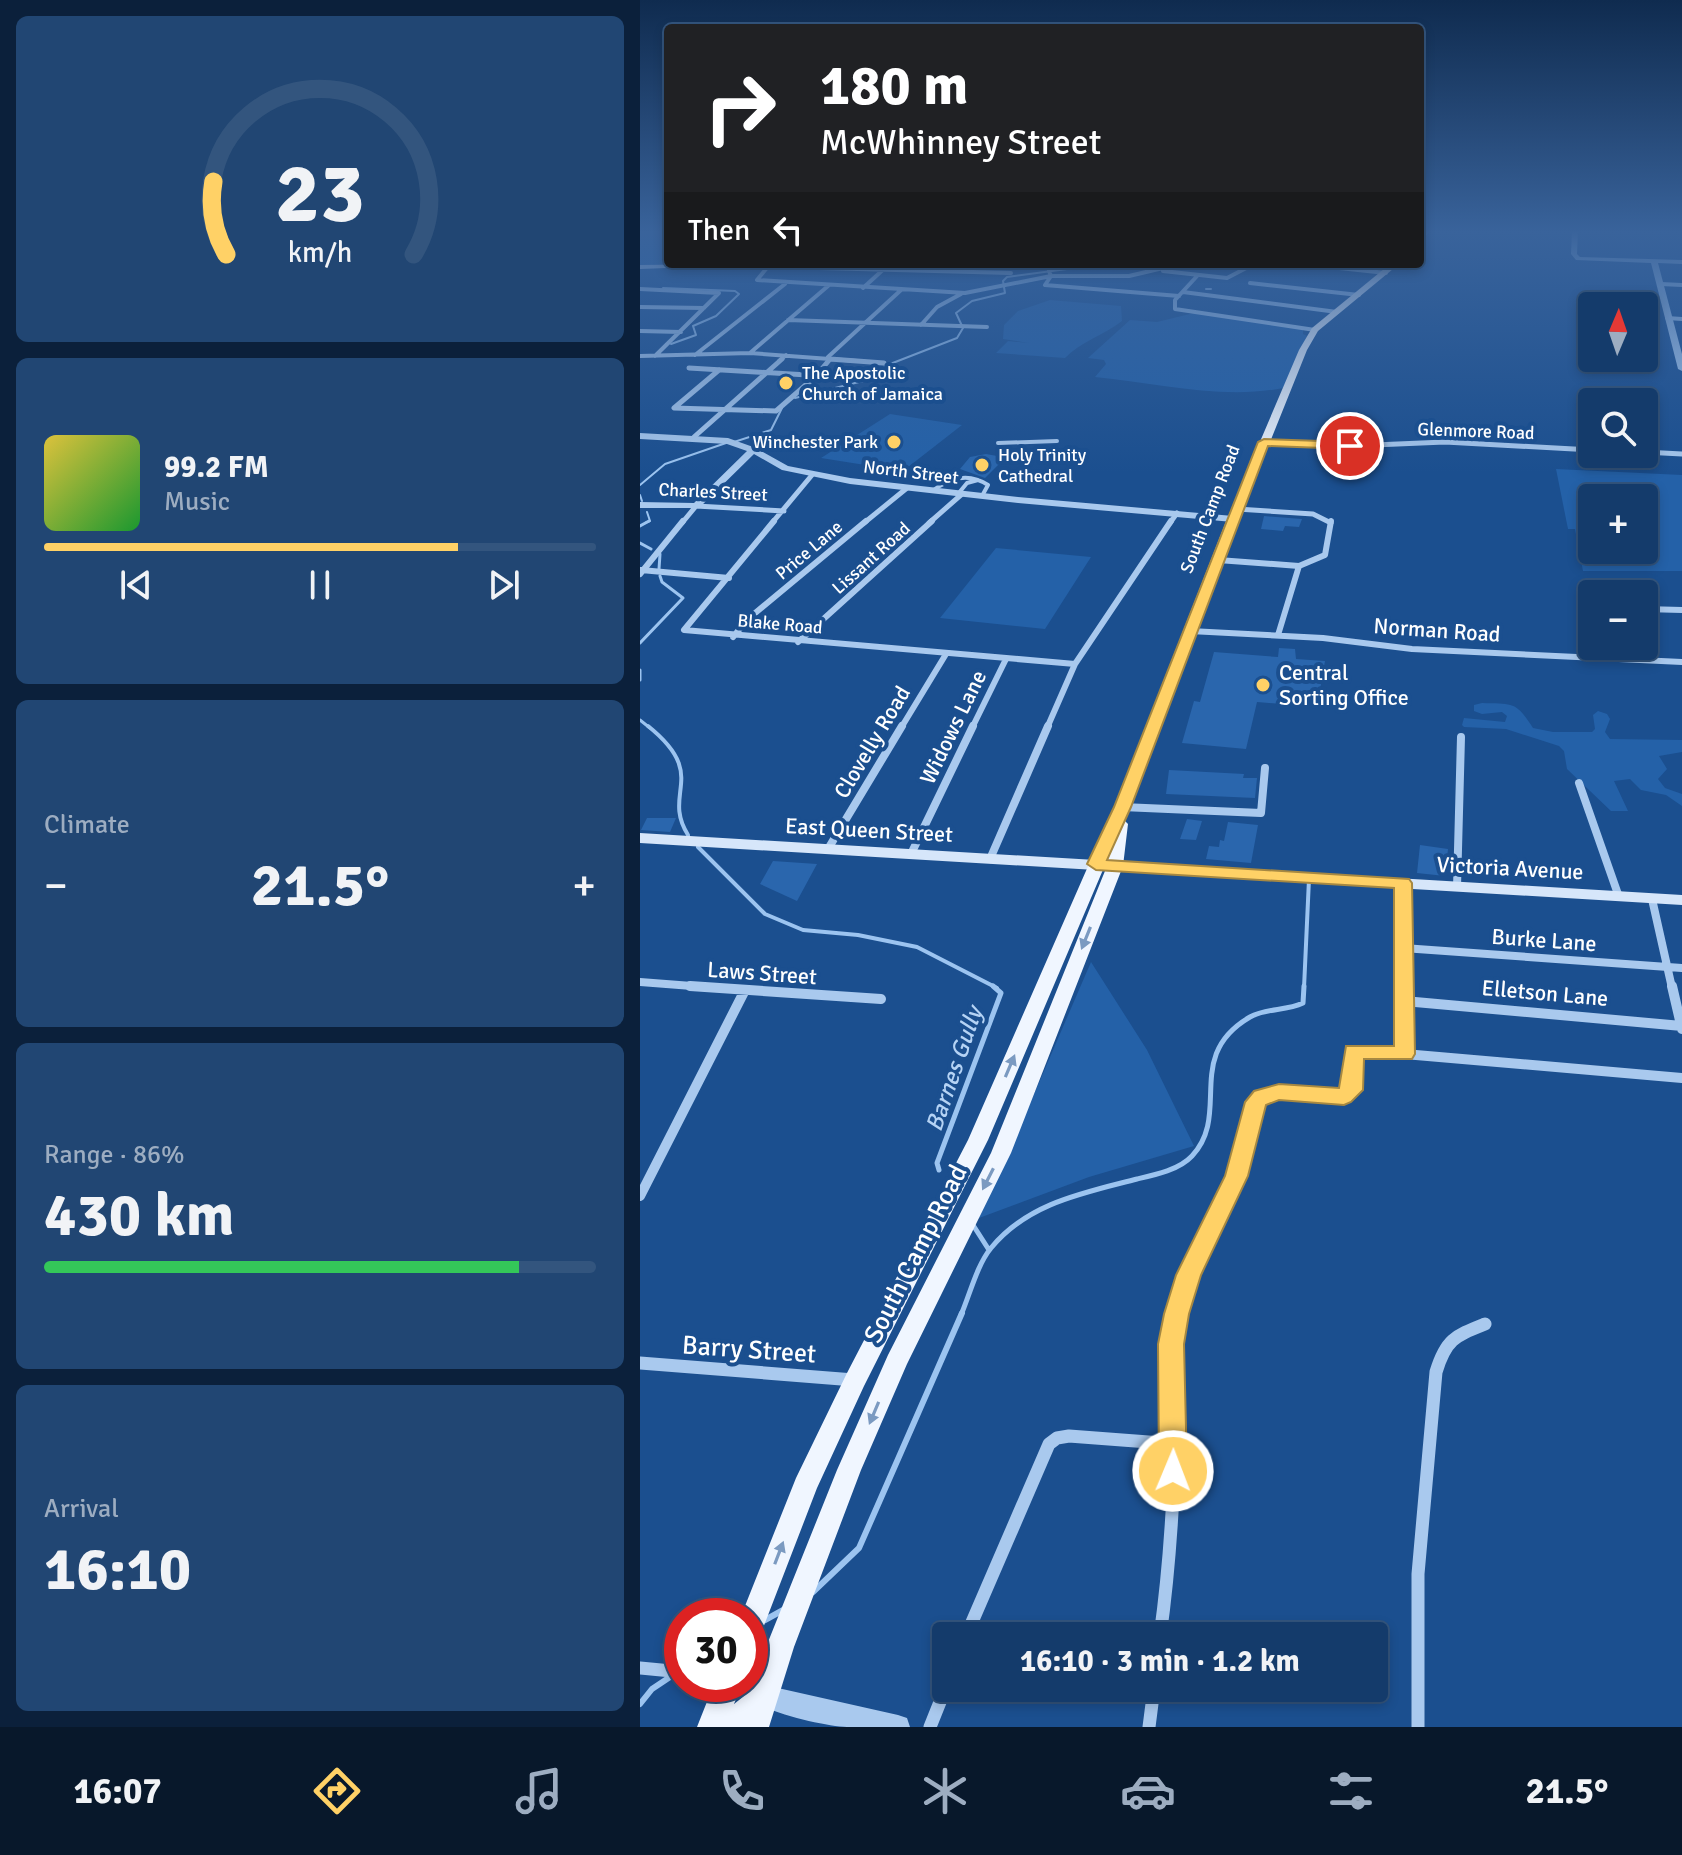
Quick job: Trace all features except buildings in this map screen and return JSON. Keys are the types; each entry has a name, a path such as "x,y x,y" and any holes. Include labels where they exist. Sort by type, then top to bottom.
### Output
{"main road":[{"name":"South Camp Road","path":"768,1668 780,1647 849,1470 896,1362 1001,1153 1105,865 1122,807 1264,442 1303,350 1315,330 1337,312"},
{"name":"East Queen Street","path":"640,838 1105,865"},
{"name":"South Camp Road","path":"761,1598 805,1486 855,1380 978,1140 1105,865"},
{"name":"Victoria Avenue","path":"1105,865 1682,900"},
{"path":"711,1727 721,1702"},
{"path":"733,1727 748,1702"},
{"name":"South Camp Road","path":"755,1702 755,1727"}],"street":[{"path":"655,356 701,312"},
{"path":"694,355 750,312"},
{"path":"750,353 798,312"},
{"path":"719,370 674,408 776,411 816,376 829,358 879,312"},
{"path":"921,325 934,312"},
{"path":"1190,312 1315,330"},
{"path":"1666,312 1682,369"},
{"path":"1667,318 1682,319"},
{"path":"788,320 987,327"},
{"path":"640,331 681,332"},
{"path":"640,356 750,353 884,363"},
{"path":"709,369 728,354"},
{"path":"694,437 786,355"},
{"path":"689,368 857,378"},
{"name":"North Street","path":"640,436 728,441 753,450 785,468 812,475 907,488 1177,513 1235,514"},
{"path":"998,443 1057,441"},
{"name":"Glenmore Road","path":"1264,442 1350,446 1445,442 1578,449"},
{"path":"641,572 696,506 753,450"},
{"path":"1658,453 1682,454"},
{"path":"737,463 753,461 785,468"},
{"name":"Blake Road","path":"812,475 729,578 683,629 733,637 1075,664"},
{"path":"961,477 967,483"},
{"path":"932,491 944,482 961,477 978,479 988,485 982,496"},
{"path":"960,494 967,483 978,479"},
{"name":"Price Lane","path":"733,637 748,619 907,488"},
{"name":"Lissant Road","path":"798,642 960,494"},
{"name":"Charles Street","path":"640,505 784,511"},
{"path":"990,859 1075,664 1177,513"},
{"path":"1218,560 1299,566 1325,555 1331,521 1313,514 1235,514"},
{"path":"1278,635 1299,566"},
{"path":"641,572 729,578"},
{"path":"1658,609 1682,610"},
{"name":"Norman Road","path":"1190,631 1278,635 1412,649 1578,657"},
{"name":"Clovelly Road","path":"828,849 946,654"},
{"name":"Widows Lane","path":"911,854 1006,659"},
{"name":"Norman Road","path":"1641,660 1682,662"},
{"path":"1457,887 1461,737"},
{"path":"1122,807 1261,813 1265,768"},
{"path":"1579,783 1619,897"},
{"path":"1403,883 1405,1054"},
{"path":"1652,899 1682,1028"},
{"name":"Burke Lane","path":"1403,948 1682,968"},
{"name":"Laws Street","path":"640,982 881,999"},
{"path":"640,1196 745,990"},
{"name":"Elletson Lane","path":"1404,1001 1682,1028"},
{"path":"1162,1622 1168,1579 1175,1444 1171,1344 1176,1314 1189,1275 1237,1176 1256,1102 1261,1096 1279,1092 1344,1097 1352,1090 1354,1051 1682,1078"},
{"path":"1418,1727 1418,1574 1436,1372 1443,1346 1451,1338 1485,1324"},
{"name":"Barry Street","path":"640,1363 855,1380"},
{"path":"972,1622 1049,1444 1057,1438 1069,1436 1175,1444"},
{"path":"640,1668 664,1670"},
{"path":"768,1693 898,1727"},
{"path":"930,1727 940,1702"},
{"path":"1149,1727 1152,1702"}],"shaded area":[{"path":"1017,312 1121,312 1122,321 1065,358 996,353 1008,341 1029,343 1003,339 1004,325"},
{"path":"1198,312 1303,329 1303,334 1307,336 1283,388 1213,391 1095,377 1106,364 1104,360 1088,358 1130,320 1157,322"},
{"name":"Winchester Park","path":"890,414 962,425 903,471 821,458"},
{"path":"1556,469 1682,475 1682,571 1583,571 1582,564 1658,564 1658,484 1578,484 1578,545 1575,529 1568,529"},
{"path":"996,548 1091,557 1045,629 940,618"},
{"path":"1474,705 1514,706 1533,728 1553,732 1592,732 1595,729 1593,715 1598,711 1607,714 1610,719 1605,732 1610,739 1682,740 1682,752 1659,756 1667,769 1658,779 1665,788 1682,794 1682,806 1666,795 1641,790 1630,779 1614,781 1628,811 1611,811 1567,769 1564,751 1559,746 1506,729 1464,727 1464,718 1505,722 1507,716 1502,712 1482,714 1474,711"},
{"path":"1091,962 1147,1050 1194,1146 1089,1177 971,1221 1019,1129"}],"waterway":[{"path":"671,344 696,335 693,326 721,312"},
{"path":"795,398 867,380 885,366 957,338 963,328 958,312"},
{"path":"734,442 771,430 782,408"},
{"path":"640,485 665,464 726,443"},
{"path":"640,495 642,501"},
{"path":"646,522 650,521 647,512"},
{"path":"640,526 646,522"},
{"name":"Barnes Gully","path":"640,543 651,549"},
{"name":"Barnes Gully","path":"659,569 660,554"},
{"name":"Barnes Gully","path":"640,643 683,598 662,582 660,576"},
{"name":"Barnes Gully","path":"640,670 640,680"},
{"name":"Barnes Gully","path":"640,720 650,728"},
{"name":"Barnes Gully","path":"648,726 677,758 681,771 679,807 688,835"},
{"name":"Barnes Gully","path":"698,847 765,914 803,930 858,935 917,947 997,988"},
{"path":"1304,988 1309,879"},
{"name":"Barnes Gully","path":"939,1170 937,1163 1001,993 993,986"},
{"path":"961,1315 986,1255 1022,1220 1077,1195 1166,1171 1192,1156 1209,1122 1213,1067 1218,1049 1230,1032 1250,1017 1303,1003 1304,986"},
{"name":"Barnes Gully","path":"973,1225 989,1250"},
{"path":"813,1592 859,1548 962,1313"},
{"path":"768,1618 785,1609"},
{"path":"640,1704 652,1689 664,1681"}],"place":[{"name":"The Apostolic Church of Jamaica","path":"786,383"},
{"name":"Winchester Park","path":"894,442"},
{"name":"Holy Trinity Cathedral","path":"982,465"},
{"name":"Central Sorting Office","path":"1263,685"}],"route":[{"path":"1173,1471 1175,1444 1171,1344 1176,1314 1189,1275 1237,1176 1256,1102 1261,1096 1279,1092 1344,1097 1352,1090 1354,1051 1405,1054 1403,883 1096,864 1122,807 1264,442 1350,446"}]}
